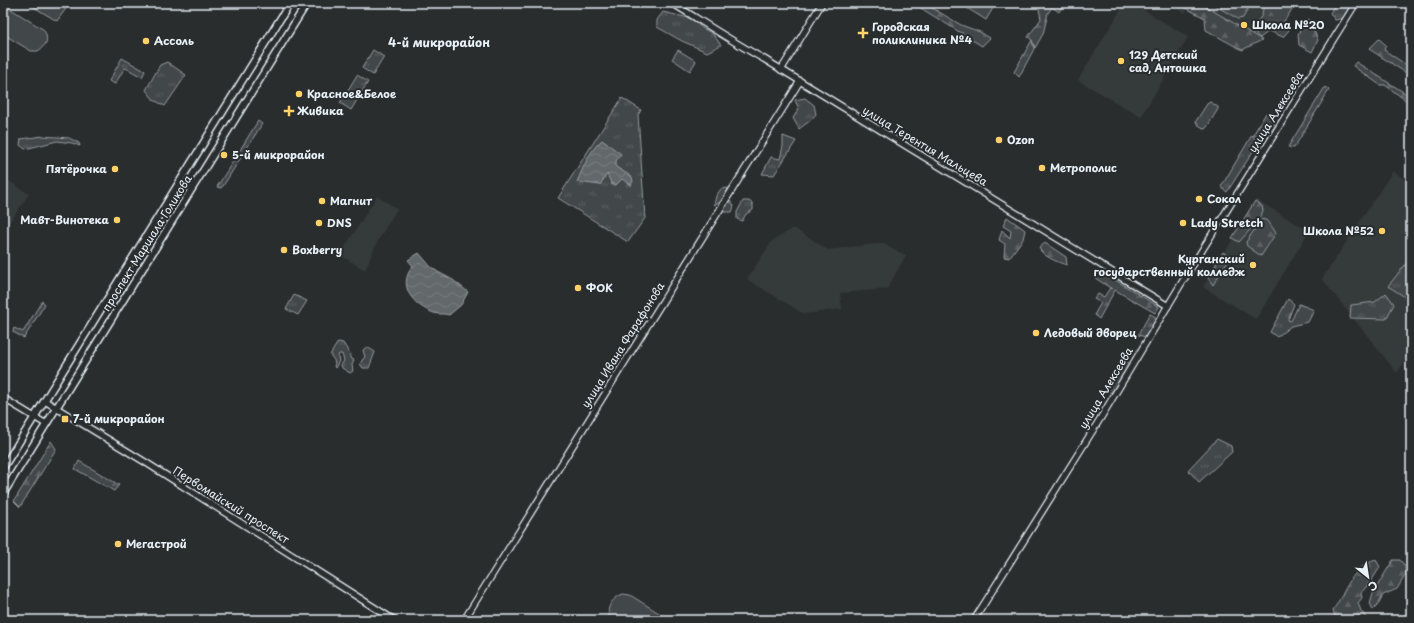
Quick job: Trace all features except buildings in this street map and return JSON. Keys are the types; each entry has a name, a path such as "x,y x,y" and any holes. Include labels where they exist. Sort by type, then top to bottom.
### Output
{"main road":[{"name":"проспект Маршала Голикова","path":"3,468 290,3"},
{"name":"проспект Маршала Голикова","path":"3,494 305,4"}],"street":[{"name":"улица Терентия Мальцева","path":"672,3 732,42 800,81 1168,306"},
{"path":"781,70 822,3"},
{"name":"улица Алексеева","path":"974,620 1100,419 1168,306 1356,3"},
{"name":"улица Ивана Фарафонова","path":"464,620 800,81"},
{"path":"3,398 46,424"},
{"name":"Первомайский проспект","path":"45,401 145,462 394,620"}],"shaded area":[{"path":"1125,3 1133,3 1188,37 1141,117 1078,80"},
{"name":"Школа №20","path":"1171,3 1280,3 1254,44 1189,7 1185,13"},
{"name":"Школа №52","path":"1393,171 1411,184 1411,351 1397,373 1322,279"},
{"path":"3,177 29,194 3,232"},
{"path":"377,196 397,209 377,242 365,270 340,255"},
{"name":"Курганский государственный колледж","path":"1257,200 1309,231 1256,319 1203,287"},
{"path":"794,228 828,250 883,243 906,255 887,289 840,293 842,309 804,314 747,279 772,241"}],"green space":[{"path":"27,3 70,3 57,21"},
{"path":"922,3 930,3 929,6 961,25 980,32 990,38 982,46 919,7"},
{"path":"959,3 996,3 986,20"},
{"path":"1064,3 1059,12 1052,7 1048,13 1043,34 1035,48 1032,40 1028,37 1041,19 1038,4"},
{"path":"1176,3 1200,3 1262,40 1242,50 1206,30 1205,18"},
{"path":"1211,3 1251,3 1243,18 1238,19"},
{"path":"1264,3 1296,3 1283,23 1289,30 1283,37 1269,31 1260,38 1252,31 1262,15"},
{"path":"1336,3 1354,3 1343,18 1335,20 1330,13"},
{"path":"3,4 44,30 47,40 38,51 31,51 3,34"},
{"path":"663,12 693,19 702,28 712,33 721,45 707,52 682,41 657,27 657,20"},
{"path":"1307,19 1310,21 1318,40 1312,52 1299,45 1298,34"},
{"path":"1379,39 1386,45 1384,50 1411,68 1411,76 1369,49"},
{"path":"1032,40 1034,49 1019,77 1014,72"},
{"path":"373,50 384,57 373,75 362,68"},
{"path":"678,50 696,61 690,71 672,59"},
{"path":"122,58 145,71 142,77 126,68 115,84 109,81"},
{"path":"167,62 186,75 165,106 154,100 146,90 160,65"},
{"path":"1356,62 1408,95 1411,92 1411,101 1408,102 1385,85 1380,85 1353,66"},
{"path":"357,75 368,82 351,110 340,103"},
{"path":"1325,87 1329,90 1294,148 1288,147"},
{"path":"622,98 641,110 638,115 645,218 628,242 558,198"},
{"path":"805,98 814,105 816,114 799,129 793,118 799,109 795,100"},
{"path":"1210,102 1218,107 1218,109 1205,129 1197,124 1196,121 1207,104"},
{"path":"1266,113 1276,121 1269,134 1261,139 1253,135"},
{"path":"258,121 262,124 223,186 221,188 217,187"},
{"path":"1252,135 1258,143 1227,192 1221,187"},
{"path":"43,136 69,138 79,143 80,146 72,143 57,141 25,149 20,145 21,139"},
{"path":"783,136 796,141 774,175 762,174 771,157 780,159 783,146"},
{"path":"728,188 726,196 734,206 732,212 719,212 722,201 714,205 716,196 721,189"},
{"path":"743,201 749,201 753,204 753,210 746,214 742,221 737,219 737,212"},
{"path":"1255,201 1262,206 1263,211 1239,242 1232,238"},
{"path":"1007,217 1025,230 1023,239 1009,258 1004,257 1005,244 999,240 1002,230 1010,238 1011,231 1003,226"},
{"path":"1262,219 1268,221 1276,233 1261,256 1247,246 1246,242"},
{"path":"1045,243 1066,257 1067,265 1055,261 1041,251 1039,248"},
{"path":"1223,252 1230,257 1213,285 1208,278"},
{"path":"1410,259 1411,260 1411,301 1388,286"},
{"path":"1101,271 1159,307 1155,313 1115,290 1099,319 1094,315 1101,303 1094,299 1098,294 1104,297 1110,288 1112,289 1095,278"},
{"path":"1386,293 1394,304 1386,319 1350,318 1351,305 1375,302"},
{"path":"294,295 307,301 298,315 286,309"},
{"path":"1288,299 1294,304 1288,320 1291,321 1299,304 1314,310 1308,322 1291,326 1277,337 1270,332"},
{"path":"42,301 45,304 24,338 13,332 14,328 23,332"},
{"path":"1150,314 1159,319 1146,337 1138,335"},
{"path":"338,342 343,343 350,354 350,358 354,360 352,365 353,371 350,373 342,368 341,365 344,361 342,354 339,354 339,361 335,368 334,366 334,360 330,355"},
{"path":"367,347 375,352 369,368 363,368 360,364 365,357 363,350"},
{"path":"1122,358 1130,364 1111,393 1106,390"},
{"path":"1217,439 1231,446 1232,452 1199,482 1188,470"},
{"path":"51,441 56,449 20,507 14,501"},
{"path":"79,461 119,485 114,491 75,469"},
{"path":"1376,560 1380,567 1372,580 1361,593 1362,598 1358,603 1361,611 1368,620 1336,620 1333,610 1350,581 1361,568"},
{"path":"1393,560 1400,560 1405,566 1406,574 1397,589 1383,595 1373,610 1370,603 1373,593"},
{"path":"623,594 630,595 670,620 611,620 608,612 610,604"}],"water":[{"path":"602,140 621,154 616,161 616,167 632,177 633,181 631,185 622,179 616,185 612,185 607,174 600,185 577,182 590,154"},
{"path":"419,253 431,267 453,280 468,292 461,305 449,315 436,314 420,306 414,300 407,288 406,281 408,273 413,266 408,260"}],"place":[{"name":"Школа №20","path":"1244,25"},
{"name":"Городская поликлиника №4","path":"863,33"},
{"name":"Ассоль","path":"146,41"},
{"name":"129 Детский сад, Антошка","path":"1121,61"},
{"name":"Красное&Белое","path":"299,94"},
{"name":"Живика","path":"289,111"},
{"name":"Ozon","path":"999,140"},
{"name":"5-й микрорайон","path":"224,155"},
{"name":"Метрополис","path":"1042,168"},
{"name":"Пятёрочка","path":"115,169"},
{"name":"Сокол","path":"1199,199"},
{"name":"Магнит","path":"322,201"},
{"name":"Мавт-Винотека","path":"117,220"},
{"name":"DNS","path":"319,223"},
{"name":"Lady Stretch","path":"1183,223"},
{"name":"Школа №52","path":"1382,231"},
{"name":"Boxberry","path":"284,250"},
{"name":"Курганский государственный колледж","path":"1253,265"},
{"name":"ФОК","path":"578,288"},
{"name":"Ледовый дворец","path":"1036,333"},
{"name":"7-й микрорайон","path":"65,419"},
{"name":"Мегастрой","path":"118,544"}],"district":[{"name":"4-й микрорайон","path":"439,43"}]}
